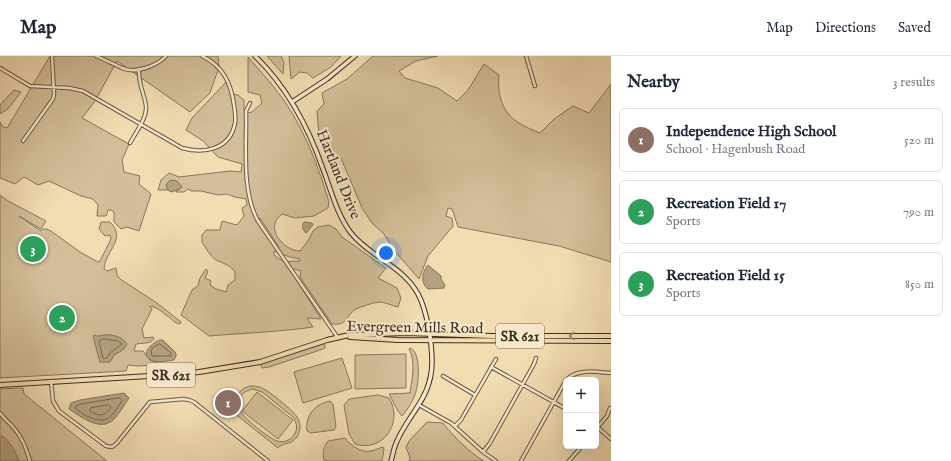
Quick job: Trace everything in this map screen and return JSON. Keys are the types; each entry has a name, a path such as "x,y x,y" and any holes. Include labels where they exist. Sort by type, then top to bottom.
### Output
{"main road":[{"name":"Hartland Drive","path":"255,56 292,102 311,136 339,212 346,226 356,238 396,269 412,285 417,292 424,309 432,369 427,388 420,405 397,440 392,460"},
{"path":"292,102 332,75 354,56"},
{"name":"Evergreen Mills Road","path":"0,385 166,375 240,366 260,362 349,335 376,333 497,336 611,336"},
{"path":"363,338 379,335 424,336 428,334"},
{"name":"Evergreen Mills Road","path":"338,338 429,341 611,341"}],"street":[{"path":"23,141 53,100 54,88 52,56"},
{"path":"96,56 127,70 150,66 166,56"},
{"path":"0,68 30,86 72,88 83,91 174,144 185,149 208,150 216,149 224,144 232,132 235,122 232,93 228,80 222,70 212,61 202,56"},
{"path":"526,56 535,86"},
{"path":"130,143 141,124 146,107 140,84 139,69"},
{"path":"250,103 246,111 248,197 258,221 338,338"},
{"path":"483,452 490,443 523,385 536,358"},
{"path":"455,426 461,420 496,359"},
{"path":"491,367 563,407"},
{"path":"570,377 580,372 611,373"},
{"path":"442,376 476,395"},
{"path":"51,382 53,401 59,411 106,446 112,447 117,443 150,402 186,399 191,400 268,461"},
{"path":"520,461 563,385"},
{"path":"420,405 455,426 483,452 496,461"},
{"path":"599,425 607,416 610,408"},
{"path":"0,413 22,438 30,461"},
{"path":"599,429 611,438"},
{"path":"569,461 579,449"}],"shaded area":[{"path":"50,56 218,56 219,67 210,93 190,112 117,61 95,101 82,118 129,144 122,160 124,172 140,176 139,184 151,194 139,231 127,227 121,229 114,222 114,212 111,210 108,210 106,216 97,216 98,205 93,199 81,196 49,181 38,185 24,177 15,184 0,178 0,122 3,127 7,128"},
{"path":"267,56 281,56 284,63 283,74"},
{"path":"289,56 341,56 331,67 313,78 307,73 300,72 291,79"},
{"path":"373,56 438,56 416,61 399,71 405,78 438,88 457,101 468,90 484,64 499,75 500,96 508,114 521,124 540,133 554,119 573,106 589,113 611,84 611,262 559,246 458,227 452,209 448,208 446,216 452,218 453,226 428,256 419,279 393,249 384,234 372,223 362,208 340,156 327,156 319,134 317,111 324,104 322,93 347,79"},
{"path":"248,57 278,92 294,116 311,152 329,202 328,208 314,216 295,218 282,214 275,223 278,238 291,249 300,251 308,241 313,231 318,227 329,225 336,229 342,237 386,268 378,278 397,288 401,298 398,307 378,302 356,309 344,322 332,324 300,277 301,271 294,269 291,271 321,319 307,318 313,327 209,336 181,315 192,290 198,286 200,278 206,269 208,271 205,278 211,281 210,285 216,289 226,292 228,285 235,280 235,272 233,269 216,260 210,254 202,242 202,235 206,230 220,230 222,221 237,225 244,216 242,208 247,205 246,199 227,194 218,195 201,191 191,191 188,189 184,192 176,192 180,189 166,185 168,190 158,190 161,180 169,173 179,177 230,171 241,172 242,164 218,157 203,141 186,130 192,118 227,81 231,94 238,95 244,100 244,110 248,113 252,112 262,103 260,95 248,92","holes":["260,218 279,247 273,245 257,222","274,251 300,259 300,261 284,261 274,255"]},
{"path":"14,90 21,92 8,109 0,114 0,105"},
{"path":"0,195 8,201 46,221 41,229 19,216 41,231 46,229 51,231 80,252 98,262 100,261 111,239 110,235 105,236 99,229 101,222 110,222 115,228 117,234 104,268 107,271 116,268 117,275 120,279 157,303 181,322 180,324 176,323 159,310 151,306 150,307 152,309 142,329 144,338 153,337 154,339 148,343 136,344 134,351 143,351 150,360 156,362 155,365 128,365 126,371 0,378"},
{"path":"325,344 325,348 323,349 269,367 262,368 261,366 264,363"},
{"path":"410,348 414,351 418,363 418,379 414,397 402,416 389,394 410,393 413,365"},
{"path":"406,354 406,388 355,389 355,355"},
{"path":"342,358 352,388 303,403 294,372"},
{"path":"258,386 262,388 281,401 295,414 300,426 299,432 295,439 278,448 229,409 231,406 235,409 235,401 238,394 246,387","holes":["253,389 262,392 293,417 296,424 296,430 293,437 289,440 282,442 273,439 250,422 241,413 238,404 241,395"]},
{"path":"23,388 24,394 107,461 0,461 0,389"},
{"path":"257,392 293,420 278,439 242,411"},
{"path":"378,395 389,398 393,407 394,417 392,425 382,440 365,446 355,444 349,434 344,405 349,399"},
{"path":"330,401 333,404 336,427 334,430 311,433 307,431 309,415 312,411 325,402"},
{"path":"427,422 443,423 462,444 484,461 409,461 410,457 406,448 409,441"},
{"path":"345,438 353,446 363,451 372,451 383,447 382,461 324,460 323,455 325,445 328,441"}],"water":[{"path":"170,180 177,181 182,187 171,192 168,190 166,185"},
{"path":"304,222 312,223 313,225 306,233 303,228"},
{"path":"428,265 441,276 441,279 445,285 444,288 428,289 425,287 423,277 424,271"},
{"path":"93,336 114,336 120,338 127,344 124,349 113,356 110,362 100,362"},
{"path":"160,340 163,340 176,353 174,360 162,362 148,358 146,355 148,348"},
{"path":"124,393 129,398 114,419 107,424 89,421 69,409 71,403 80,400"},
{"path":"2,436 10,444 19,461 0,461 0,437"}],"place":[{"name":"Recreation Field 15","path":"33,249"},
{"name":"Recreation Field 17","path":"62,318"},
{"name":"Independence High School","path":"228,403"}]}
